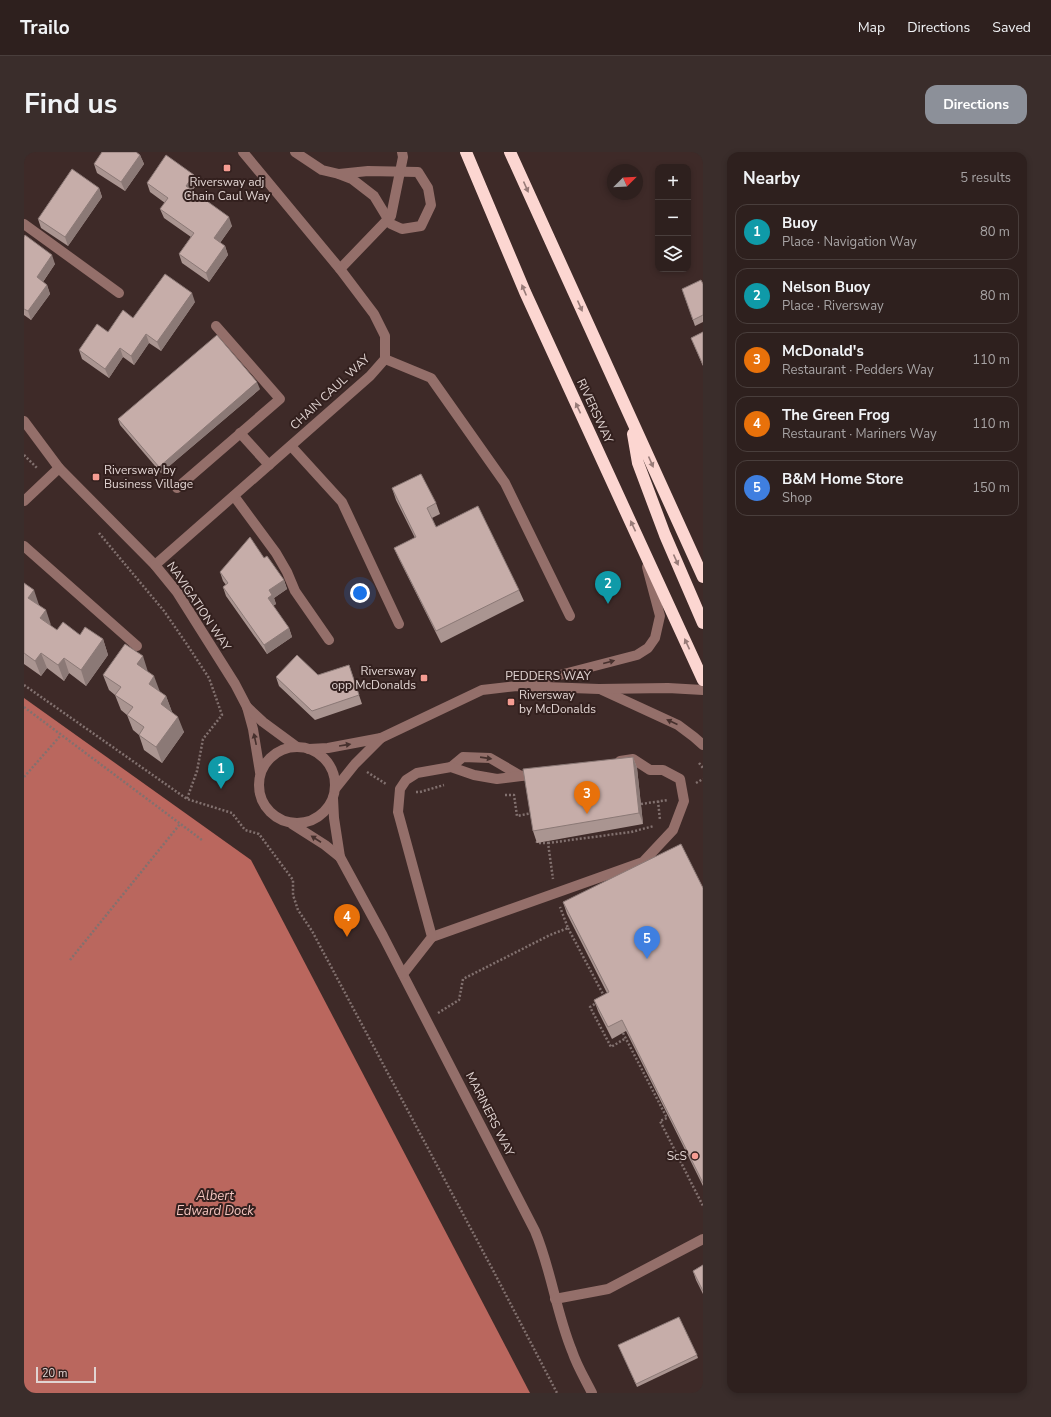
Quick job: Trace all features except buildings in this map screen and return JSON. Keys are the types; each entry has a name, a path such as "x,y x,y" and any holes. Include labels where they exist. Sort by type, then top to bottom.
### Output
{"highway":[{"name":"RIVERSWAY","path":"466,152 525,292 703,680"},
{"path":"510,152 703,577"},
{"path":"630,417 638,463 665,535 703,623"}],"street":[{"name":"CHAIN CAUL WAY","path":"156,565 370,376 385,359 385,336 374,314 340,269 243,152"},
{"path":"295,152 322,170 352,179 374,196 391,224 402,229 421,226 431,205 428,188 418,172 368,171 339,174"},
{"path":"340,269 391,216 403,157 402,152"},
{"path":"24,224 119,293"},
{"path":"177,488 280,399 216,326"},
{"path":"385,359 431,378 505,482 570,616"},
{"name":"NAVIGATION WAY","path":"24,421 59,468 156,565 177,592 235,684 247,707 256,744 260,772"},
{"path":"240,433 269,465"},
{"path":"291,446 342,502 399,624"},
{"path":"24,501 59,468"},
{"path":"234,496 276,553 295,590 329,640"},
{"path":"517,686 637,655 648,648 655,638 660,616 641,544"},
{"path":"24,546 137,646"},
{"name":"PEDDERS WAY","path":"309,749 328,748 381,738 482,690 517,686 599,689 668,688 703,690"},
{"path":"599,689 678,725 703,745"},
{"name":"NAVIGATION WAY","path":"247,707 263,722 297,747"},
{"name":"PEDDERS WAY","path":"334,794 354,764 381,738"},
{"path":"297,747 309,749 320,755 329,764 334,776 334,794 326,810 316,819 304,823 291,824 280,820 271,814 263,805 259,794 258,783 260,772 266,762 285,748 297,747"},
{"path":"432,937 398,812 400,789 406,780 417,773 450,767 463,757 490,758 521,776"},
{"path":"403,974 432,937 643,862 673,830 684,801 680,779 663,770 650,770 633,759 611,762"},
{"path":"450,767 474,775 497,779 544,773"},
{"name":"MARINERS WAY","path":"334,794 334,818 340,857 403,974 535,1231 540,1242 555,1299 572,1351 592,1393"},
{"name":"MARINERS WAY","path":"291,824 325,845 340,857"},
{"path":"555,1299 608,1289 703,1239"}],"path":[{"path":"24,455 48,478"},
{"path":"98,531 164,611 186,643 209,678 222,715 203,739 197,771 187,799"},
{"path":"24,685 187,799 232,813 245,830 259,834 293,880 293,895 298,910 319,945 557,1393"},
{"path":"24,707 202,840"},
{"path":"24,777 61,735"},
{"path":"699,763 703,768"},
{"path":"548,843 631,832 661,825 658,801"},
{"path":"70,960 180,824"},
{"path":"568,928 605,998 590,1006 611,1047 626,1038"},
{"path":"623,1033 667,1118 660,1122 703,1206"}],"water":[{"name":"Albert Edward Dock","path":"24,698 251,860 530,1393 24,1393"}],"place":[{"name":"Riversway adj Chain Caul Way","path":"227,168"},
{"name":"Riversway by Business Village","path":"96,477"},
{"name":"Nelson Buoy","path":"608,604"},
{"name":"Riversway opp McDonalds","path":"424,678"},
{"name":"Riversway by McDonalds","path":"511,702"},
{"name":"Buoy","path":"221,789"},
{"name":"McDonald's","path":"587,814"},
{"name":"The Green Frog","path":"347,937"},
{"name":"B&M Home Store","path":"647,959"},
{"name":"ScS","path":"695,1156"}]}
